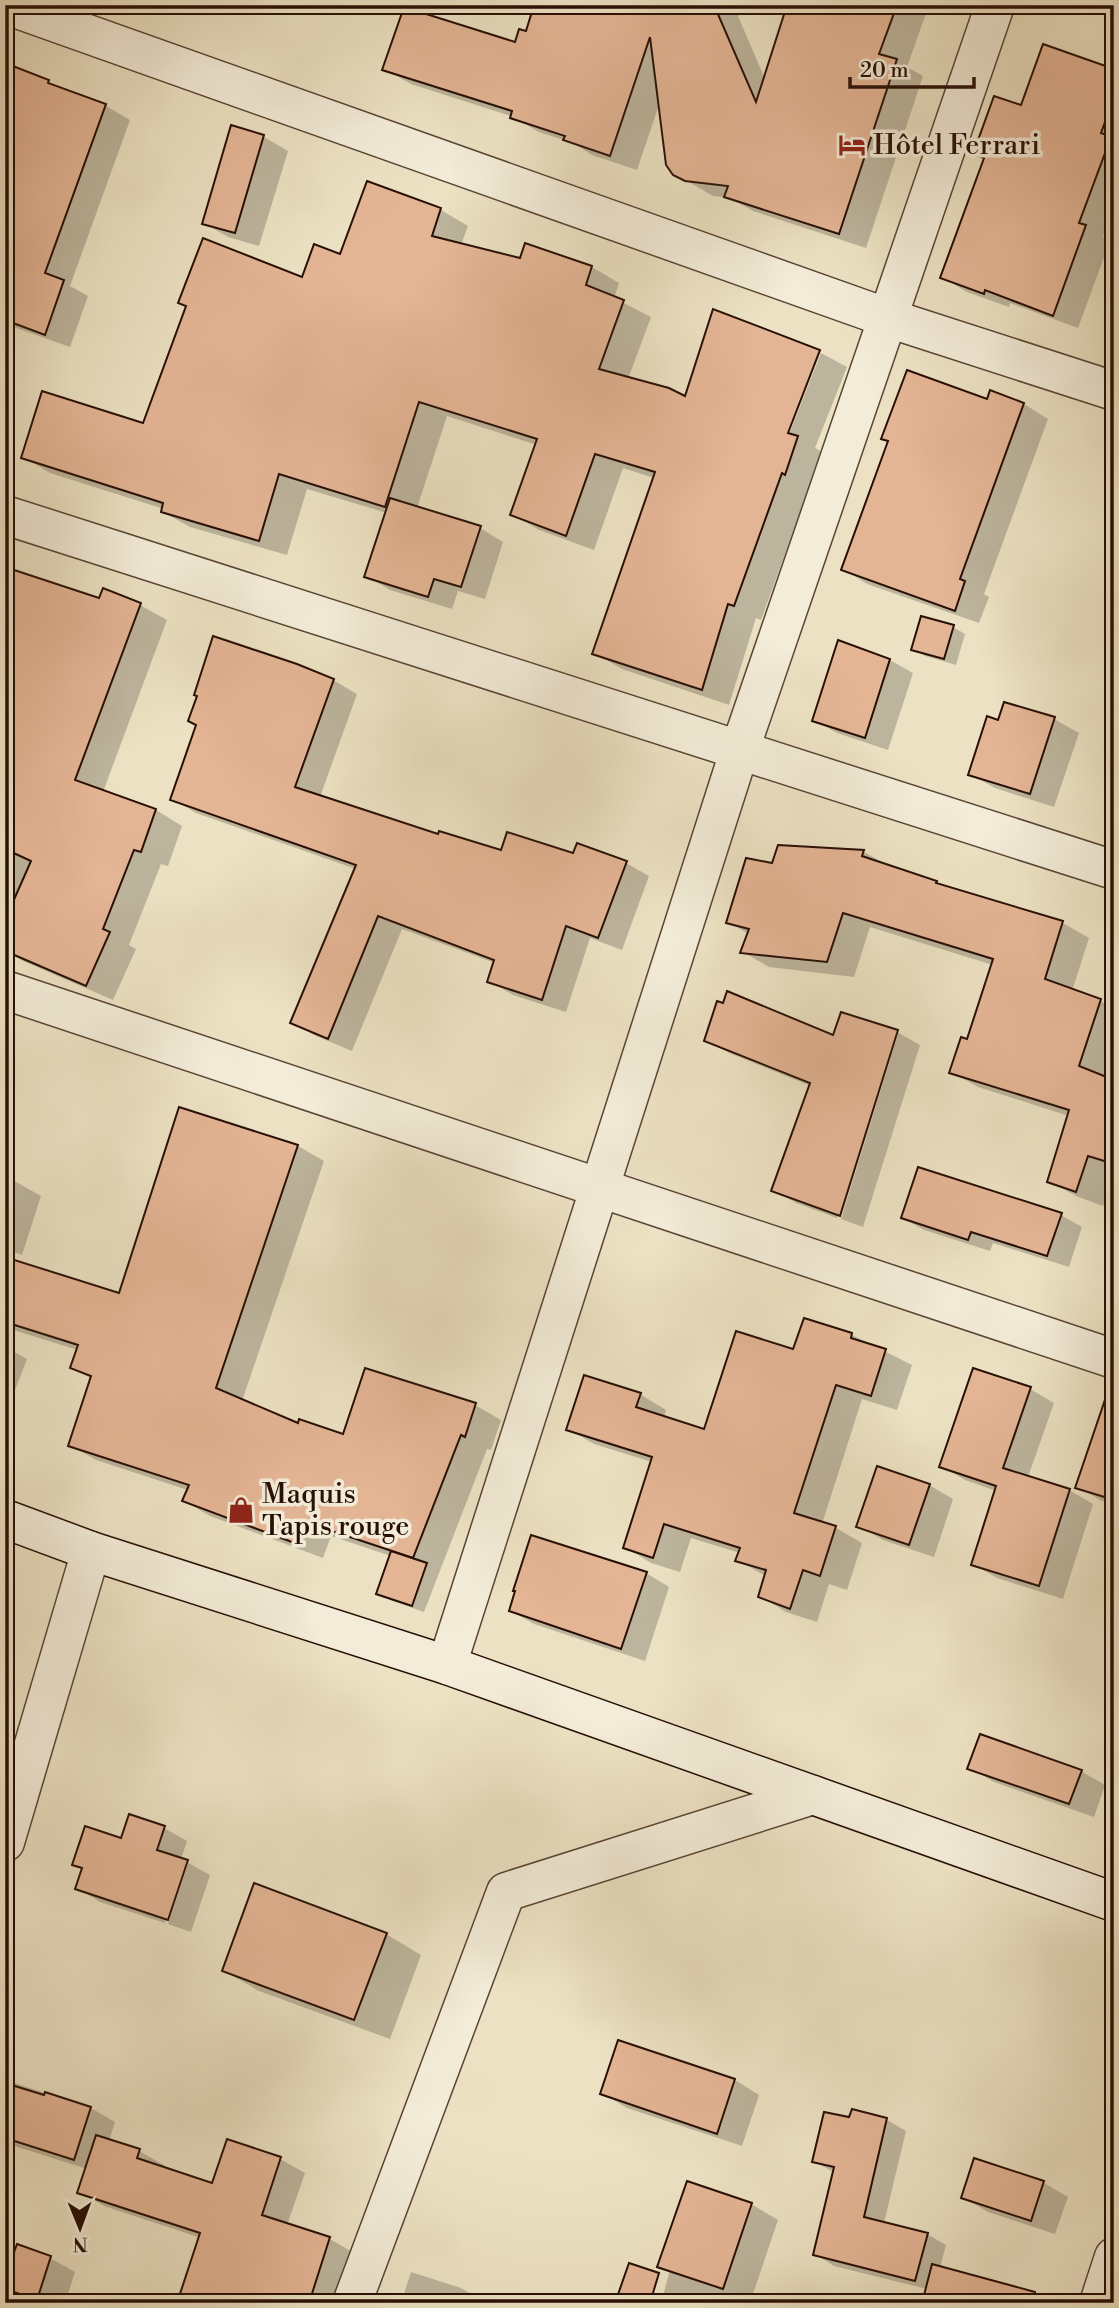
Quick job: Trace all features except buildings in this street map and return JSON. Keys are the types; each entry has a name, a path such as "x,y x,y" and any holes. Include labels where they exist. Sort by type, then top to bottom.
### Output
{"street":[{"path":"6,5 888,318 1114,391"},
{"path":"447,1665 740,749 995,5"},
{"path":"5,515 1114,870"},
{"path":"5,990 1114,1359"},
{"path":"5,1519 91,1550 447,1665 1114,1902"},
{"path":"5,1842 91,1550"},
{"path":"352,2303 506,1892 813,1795"},
{"path":"1099,2303 1114,2257"}],"place":[{"name":"Hôtel Ferrari","path":"852,145"},
{"name":"Maquis Tapis rouge","path":"241,1510"}]}
